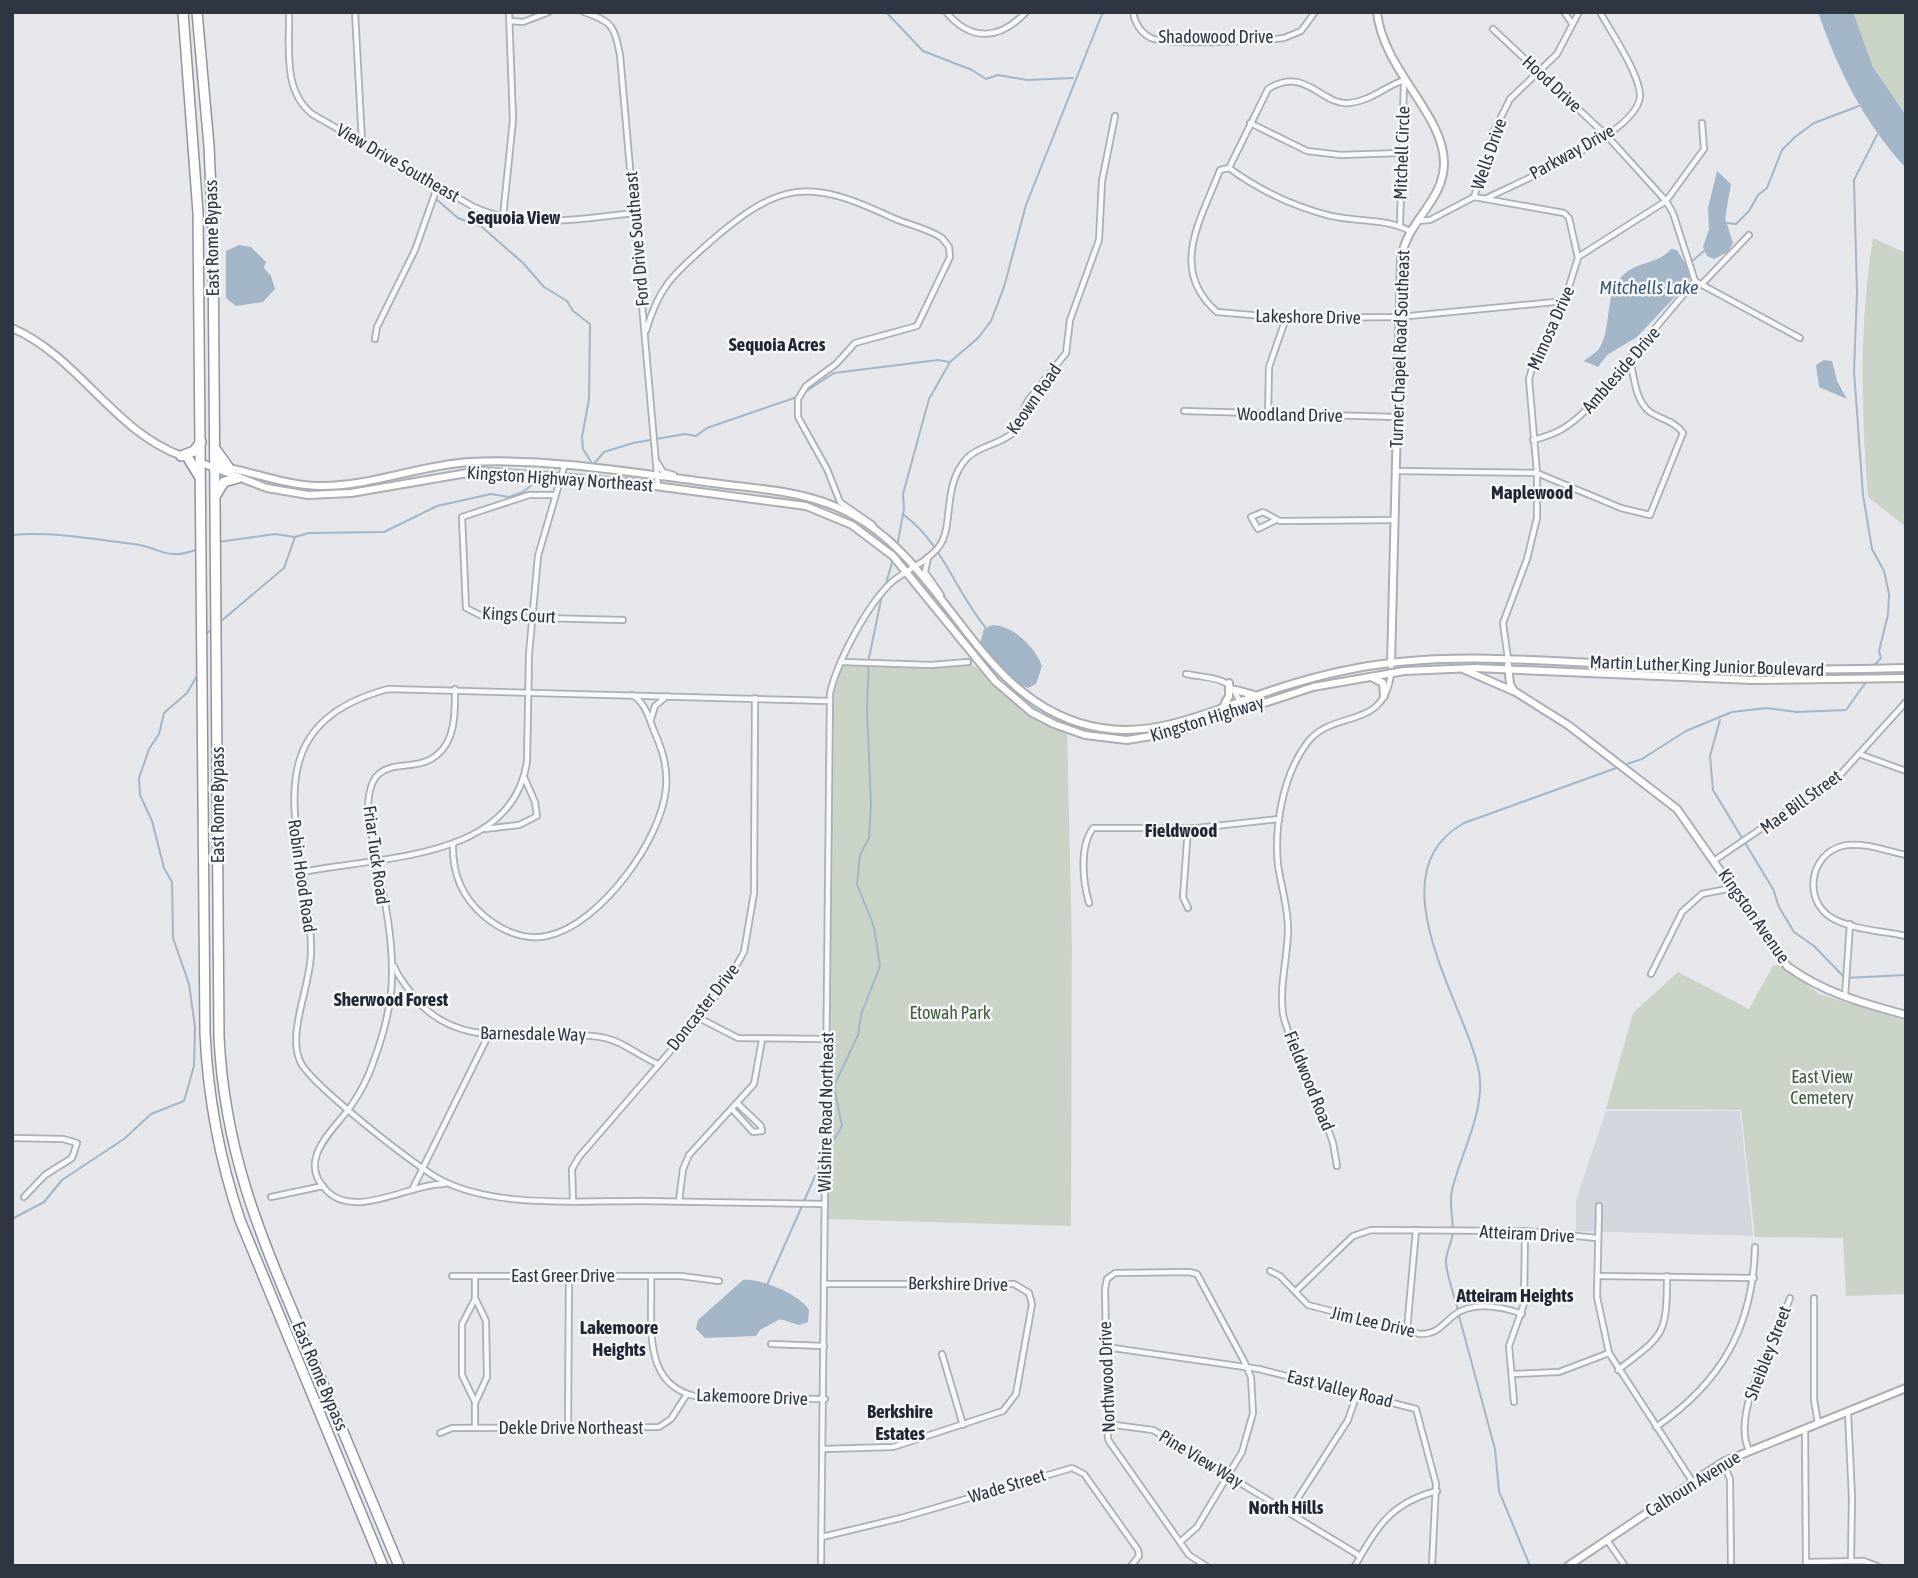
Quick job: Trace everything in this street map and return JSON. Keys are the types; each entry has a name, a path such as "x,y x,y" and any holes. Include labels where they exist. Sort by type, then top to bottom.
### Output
{"highway":[{"name":"East Rome Bypass","path":"183,12 198,213 205,1033 215,1133 240,1220 383,1566"},
{"name":"East Rome Bypass","path":"197,12 212,204 219,1037 227,1121 254,1216 399,1566"},
{"path":"201,442 194,451 184,457 201,481"},
{"path":"215,446 221,460 229,468"},
{"path":"215,497 224,482 238,478"}],"main road":[{"name":"Turner Chapel Road Southeast","path":"1377,12 1388,51 1436,131 1444,154 1439,189 1410,231 1402,254 1391,672"},
{"name":"Kingston Highway Northeast","path":"12,328 47,348 140,435 184,457 238,478 291,494 333,495 471,471 560,476 658,486 806,506 852,525 893,556"},
{"name":"Kingston Highway","path":"215,467 229,468 268,480 321,486 471,462 564,467 783,492 824,502 850,513 881,533 901,551 1014,687 1039,706 1073,722 1107,729 1139,730 1170,724 1317,677 1410,661"},
{"name":"Kingston Highway","path":"893,556 1006,692 1038,716 1069,730 1108,739 1146,738 1176,732 1303,690 1366,676 1457,668 1509,669"},
{"path":"1392,649 1397,656 1410,661 1508,659 1510,684 1514,691"},
{"name":"Martin Luther King Junior Boulevard","path":"1508,659 1742,670 1906,668"},
{"name":"Kingston Avenue","path":"1457,668 1514,691 1569,725 1667,799 1688,822 1787,966 1808,981 1844,999 1906,1015"},
{"name":"Martin Luther King Junior Boulevard","path":"1509,669 1752,680 1906,678"},
{"path":"1366,676 1381,681 1385,689 1384,696"},
{"path":"1223,707 1229,696 1229,684"},
{"path":"1236,690 1256,696"},
{"name":"Calhoun Avenue","path":"1568,1566 1723,1462 1906,1388"}],"street":[{"name":"View Drive Southeast","path":"289,12 290,76 300,101 312,114 472,206 503,217 549,221 633,213"},
{"path":"355,12 362,141"},
{"path":"503,217 513,120 509,12"},
{"path":"510,21 523,22 549,12"},
{"name":"Ford Drive Southeast","path":"584,12 606,20 617,39 646,331 658,486"},
{"path":"946,12 955,23 975,34 997,33 1016,24 1026,12"},
{"name":"Shadowood Drive","path":"1133,12 1138,26 1145,34 1166,41 1279,38 1296,33 1309,23 1315,12"},
{"path":"1564,12 1571,22"},
{"name":"Wells Drive","path":"1474,197 1502,112 1510,99 1565,41 1571,22 1579,12"},
{"name":"Parkway Drive","path":"1484,200 1608,137 1636,108 1640,93 1601,12"},
{"name":"Hood Drive","path":"1493,29 1608,137 1666,201"},
{"name":"Mitchell Circle","path":"1404,80 1376,97 1346,104 1305,84 1275,84 1268,89 1229,168 1264,190 1311,209 1333,216 1399,225 1410,231"},
{"name":"Mitchell Circle","path":"1399,225 1404,80"},
{"name":"Keown Road","path":"915,567 929,556 944,536 948,500 963,463 976,452 1014,432 1027,402 1066,353 1070,320 1099,240 1102,181 1115,116"},
{"path":"1250,123 1272,136 1314,152 1341,155 1400,153"},
{"path":"1578,257 1666,201 1704,149 1702,123"},
{"name":"Lakeshore Drive","path":"1229,168 1220,170 1189,258 1192,275 1206,303 1217,312 1286,318 1399,317 1565,301"},
{"path":"375,339 377,327 425,227 438,186"},
{"path":"646,331 658,294 672,275 743,214 777,195 816,191 837,195 943,238 949,247 950,257 917,326 855,343 836,364 806,386 798,399 797,417 827,469 842,505 861,515 881,533"},
{"path":"1417,221 1430,220 1474,197"},
{"name":"Mimosa Drive","path":"1474,197 1544,207 1564,213 1569,218 1578,257 1565,301 1532,366 1532,440 1537,473 1535,533 1503,623 1508,659"},
{"path":"1666,201 1673,213 1695,281 1800,338"},
{"path":"1701,285 1749,235"},
{"name":"Ambleside Drive","path":"1532,440 1568,428 1695,281"},
{"path":"1268,415 1269,367 1286,318"},
{"path":"1395,471 1537,473 1645,516 1654,512 1683,433 1678,425 1647,410 1640,401 1630,359"},
{"name":"Woodland Drive","path":"1184,411 1397,416"},
{"path":"656,460 667,474 712,483"},
{"path":"303,872 453,844 485,829 504,812 524,777 529,746 529,654 535,617 538,556 564,467"},
{"path":"824,502 832,501 836,493"},
{"name":"Kings Court","path":"554,495 529,495 462,517 466,608 482,615 623,620"},
{"path":"1276,520 1263,512 1251,517 1258,529 1276,520 1394,520"},
{"path":"929,556 925,572 950,611"},
{"name":"Wilshire Road Northeast","path":"821,1566 825,1399 829,701 832,685 871,604 915,567"},
{"path":"843,662 928,665 968,662"},
{"path":"1384,696 1391,672"},
{"path":"1186,674 1229,684 1236,690 1243,709"},
{"name":"Robin Hood Road","path":"825,1204 493,1196 449,1184 423,1169 305,1070 296,1048 312,955 303,872 293,819 293,788 298,766 314,733 337,712 369,694 400,688 829,701"},
{"name":"Friar Tuck Road","path":"323,1186 316,1170 318,1148 337,1119 349,1109 373,1063 391,987 392,961 368,813 368,793 373,781 393,767 425,761 441,752 452,730 455,689"},
{"path":"453,844 453,866 458,881 475,907 496,925 535,937 549,936 571,927 599,905 619,883 658,822 667,779 662,750 652,725 642,704 632,694"},
{"path":"652,725 655,706 668,695"},
{"name":"Fieldwood Road","path":"1337,1166 1333,1143 1284,1016 1283,964 1288,930 1278,863 1279,819 1294,766 1308,741 1325,729 1364,716 1384,696"},
{"name":"Doncaster Drive","path":"573,1200 571,1183 575,1163 699,1018 740,961 750,926 755,698"},
{"name":"Mae Bill Street","path":"1715,860 1826,786 1860,754 1906,702"},
{"path":"1860,754 1906,771"},
{"path":"485,829 511,827 529,822 537,813 524,777"},
{"path":"504,812 511,827"},
{"path":"1089,903 1084,876 1087,842 1094,828 1188,828 1279,819"},
{"path":"1188,828 1183,897 1188,908"},
{"path":"1906,855 1846,845 1833,849 1819,863 1814,878 1816,899 1829,915 1850,924 1906,936"},
{"path":"1651,974 1682,912 1702,894 1732,888"},
{"path":"1844,999 1850,924"},
{"name":"Barnesdale Way","path":"392,961 403,982 429,1012 441,1021 488,1036 583,1034 604,1037 618,1041 658,1064"},
{"path":"391,987 395,982 403,982"},
{"path":"699,1018 730,1035 762,1040 827,1039"},
{"path":"412,1190 488,1036"},
{"path":"679,1201 683,1169 689,1155 738,1104 756,1079 762,1040"},
{"path":"732,1109 753,1132 762,1131 761,1126 738,1104"},
{"path":"12,1138 63,1139 77,1143 72,1158 45,1175 24,1197"},
{"path":"271,1197 323,1186 332,1196 372,1201 412,1190 449,1184"},
{"path":"1597,1238 1599,1206"},
{"name":"Atteiram Drive","path":"1296,1291 1353,1236 1371,1230 1525,1231 1597,1238 1598,1308 1609,1353 1692,1481"},
{"path":"1407,1331 1416,1230"},
{"path":"1514,1402 1509,1340 1522,1314 1525,1298 1525,1231"},
{"path":"1656,1427 1690,1402 1714,1373 1745,1319 1754,1278 1755,1247"},
{"name":"Jim Lee Drive","path":"1270,1271 1296,1291 1308,1305 1407,1331 1433,1333 1467,1308 1507,1308 1522,1314"},
{"name":"Northwood Drive","path":"1206,1566 1192,1558 1111,1444 1107,1424 1107,1279 1119,1273 1195,1273 1206,1287 1247,1367"},
{"name":"East Greer Drive","path":"452,1276 651,1276 719,1281"},
{"path":"475,1276 475,1299 486,1321 487,1377 475,1402 475,1427"},
{"name":"Lakemoore Drive","path":"651,1276 653,1348 657,1369 670,1384 687,1394 706,1398 825,1399"},
{"path":"1598,1276 1754,1278"},
{"path":"1618,1370 1650,1347 1661,1333 1667,1317 1667,1276"},
{"path":"568,1428 569,1277"},
{"name":"Berkshire Drive","path":"824,1449 893,1447 998,1415 1008,1408 1016,1394 1032,1304 1025,1289 1003,1283 825,1284"},
{"path":"1814,1297 1814,1400 1818,1423"},
{"name":"Sheibley Street","path":"1749,1450 1744,1427 1753,1384 1783,1321 1790,1298"},
{"path":"475,1299 462,1324 462,1375 475,1402"},
{"path":"771,1344 824,1346"},
{"name":"East Valley Road","path":"1106,1347 1247,1367 1418,1411 1437,1491 1432,1566"},
{"path":"1511,1374 1559,1372 1609,1353"},
{"path":"942,1354 963,1425"},
{"path":"1180,1542 1197,1527 1242,1452 1252,1427 1252,1388 1247,1367"},
{"name":"Dekle Drive Northeast","path":"440,1433 452,1428 475,1427 659,1427 671,1419 687,1394"},
{"path":"1289,1512 1348,1420 1357,1394"},
{"path":"1849,1412 1851,1560"},
{"name":"Pine View Way","path":"1107,1424 1153,1430 1360,1556"},
{"path":"1805,1428 1806,1564 1851,1560 1872,1562 1877,1566"},
{"path":"1723,1462 1730,1479 1731,1566"},
{"name":"Wade Street","path":"822,1537 901,1518 1072,1468 1084,1474 1138,1549 1139,1556 1131,1566"},
{"path":"1355,1566 1372,1533 1393,1510 1411,1499 1437,1491"},
{"path":"1607,1539 1625,1566"}],"shaded area":[{"path":"1606,1111 1740,1111 1753,1236 1576,1231 1576,1200"}],"green space":[{"path":"1853,12 1906,12 1906,114 1873,67"},
{"path":"1873,238 1906,253 1906,527 1868,497 1863,335"},
{"name":"Etowah Park","path":"843,662 968,662 1067,729 1072,946 1071,1226 825,1219 830,693"},
{"name":"East View Cemetery","path":"1780,964 1819,994 1906,1021 1906,1294 1846,1296 1843,1238 1755,1237 1741,1110 1606,1109 1633,1013 1678,972 1749,1009 1773,966"}],"water":[{"path":"1818,12 1853,12 1873,67 1906,115 1906,168 1877,133 1854,95 1834,55"},
{"path":"1717,171 1731,184 1725,218 1733,243 1728,252 1714,259 1707,256 1703,247 1709,229 1708,208"},
{"path":"239,245 251,247 266,262 264,268 271,276 275,289 263,302 236,306 226,298 226,251"},
{"name":"Mitchells Lake","path":"1671,249 1677,250 1690,271 1689,282 1637,337 1607,355 1598,367 1584,361 1599,349 1606,332 1613,291 1623,275 1637,266 1658,259"},
{"path":"1824,360 1832,361 1837,381 1847,399 1819,387 1816,365"},
{"path":"992,625 1015,633 1034,652 1042,666 1036,684 1028,688 1019,684 980,644 984,629"},
{"path":"743,1280 760,1282 789,1293 809,1310 808,1322 799,1325 780,1319 760,1330 756,1336 705,1338 696,1329 698,1320"}],"waterway":[{"path":"886,12 923,51 972,70 986,79 998,75 1027,80 1073,78"},
{"path":"897,547 904,509 903,494 929,399 950,362 978,338 991,321 1004,287 1026,205 1102,14 1106,12"},
{"path":"1727,223 1736,224 1749,211 1758,195 1767,188 1782,150 1795,137 1814,123 1859,106"},
{"path":"1873,667 1881,658 1879,651 1888,615 1889,594 1884,571 1872,549 1863,495 1854,371 1857,293 1854,180 1877,135"},
{"path":"436,199 458,218 482,227 523,263 544,287 567,301 573,311 590,324 589,399 582,437 583,449 593,465"},
{"path":"1691,262 1704,251"},
{"path":"805,392 834,373 938,360 949,362"},
{"path":"593,465 604,452 633,443 685,434 696,436 707,428 797,397"},
{"path":"544,474 558,467"},
{"path":"218,542 275,534 295,537 309,533 384,532 437,506 491,494 509,497 523,492 540,478"},
{"path":"904,515 929,540 986,628"},
{"path":"12,535 41,534 88,538 142,546 169,554 196,550"},
{"path":"220,622 284,568 295,537"},
{"path":"885,587 893,559"},
{"path":"828,1150 842,1126 834,1086 858,1035 861,1015 880,966 874,927 857,884 860,855 869,838 869,658 882,595"},
{"path":"204,636 213,628"},
{"path":"197,642 198,656"},
{"path":"12,1219 44,1202 62,1180 124,1139 151,1114 184,1101 194,1066 195,1027 189,984 173,938 172,882 164,868 152,821 140,795 139,778 149,749 159,734 164,713 187,693 197,676"},
{"path":"1624,765 1642,759 1686,731 1732,712 1767,708 1797,712 1846,710 1866,682"},
{"path":"1720,720 1710,756 1713,790 1773,889 1779,907 1794,932 1814,946 1845,978 1906,975"},
{"path":"1458,1310 1446,1264 1453,1232 1451,1196 1476,1116 1479,1072 1432,942 1425,907 1426,874 1438,846 1464,823 1619,767"},
{"path":"804,1201 823,1158"},
{"path":"767,1285 802,1206"},
{"path":"1459,1316 1495,1449 1499,1491 1530,1566"}],"district":[{"name":"Sequoia View","path":"514,217"},
{"name":"Sequoia Acres","path":"777,344"},
{"name":"Maplewood","path":"1532,492"},
{"name":"Fieldwood","path":"1181,830"},
{"name":"Sherwood Forest","path":"391,999"},
{"name":"Atteiram Heights","path":"1515,1295"},
{"name":"Lakemoore Heights","path":"619,1338"},
{"name":"Berkshire Estates","path":"900,1422"},
{"name":"North Hills","path":"1286,1507"}]}
